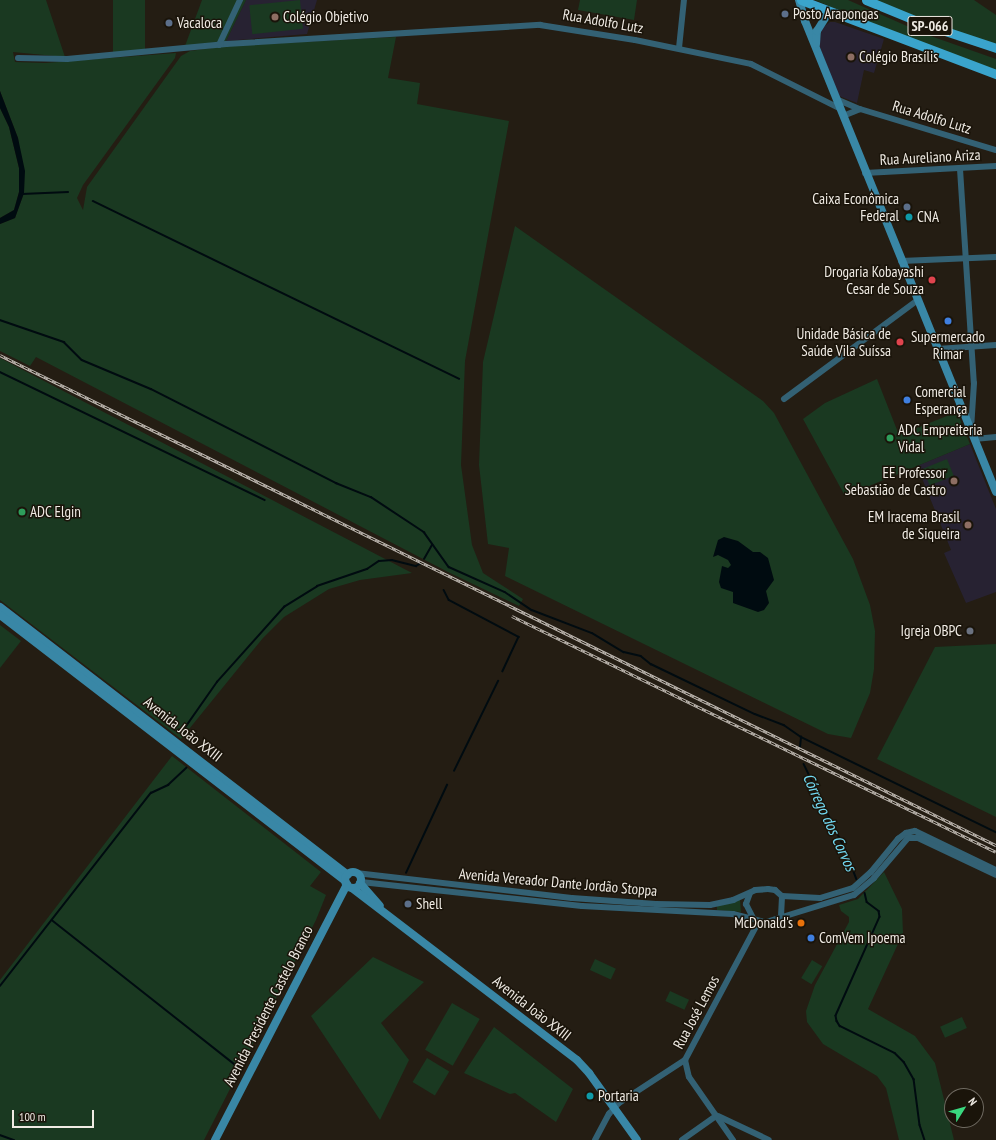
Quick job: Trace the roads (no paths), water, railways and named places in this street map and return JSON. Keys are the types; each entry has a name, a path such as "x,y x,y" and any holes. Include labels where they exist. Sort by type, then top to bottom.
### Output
{"main road":[{"name":"SP-066","path":"800,0 994,73"},
{"path":"800,0 816,50 996,492"},
{"name":"SP-066","path":"866,0 927,25 996,48"},
{"path":"816,50 817,30 829,12"},
{"name":"Avenida João XXIII","path":"0,607 349,880 390,917 577,1060 637,1140"},
{"name":"Avenida João XXIII","path":"0,615 349,880"},
{"name":"Avenida João XXIII","path":"349,880 360,876 361,883 390,917"},
{"path":"349,880 361,883"},
{"name":"Avenida Presidente Castelo Branco","path":"215,1140 349,880"}],"street":[{"path":"219,45 240,0"},
{"path":"679,48 684,0"},
{"name":"Rua Adolfo Lutz","path":"18,58 67,60 302,38 540,24 679,48 751,64 826,102 841,112"},
{"path":"826,102 836,99"},
{"name":"Rua Adolfo Lutz","path":"836,99 860,109 996,150"},
{"path":"841,112 860,109"},
{"name":"Rua Aureliano Ariza","path":"866,173 996,166"},
{"path":"960,168 972,347 974,409 972,436 996,437"},
{"path":"901,261 996,257"},
{"path":"784,399 918,300"},
{"path":"937,349 996,345"},
{"name":"Avenida Vereador Dante Jordão Stoppa","path":"349,880 670,905 710,905 733,900 756,890 775,890 782,896 820,898 847,891 867,876 898,839 910,832 915,831 996,870"},
{"name":"Avenida Vereador Dante Jordão Stoppa","path":"361,883 582,906 733,914 756,920 774,920 781,916 854,895 874,878 908,838 918,838 996,875"},
{"path":"756,890 749,894 746,904 747,911 756,920"},
{"path":"781,916 782,896"},
{"name":"Rua José Lemos","path":"614,1108 685,1060 756,920"},
{"path":"685,1060 689,1077 733,1140"},
{"path":"595,1140 614,1108"},
{"path":"682,1140 716,1116"},
{"path":"716,1116 769,1140"}],"waterway":[{"path":"22,194 68,192"},
{"path":"93,201 459,379"},
{"path":"0,320 64,342 82,360 151,389 336,483 371,497 424,532 449,567 505,592 532,610 592,633 624,652 641,656 651,664 755,714 784,725 801,737 996,832"},
{"path":"0,372 265,500"},
{"path":"424,559 432,545"},
{"path":"182,732 217,682 284,607 317,586 367,569 379,561 392,560 416,566 420,564"},
{"path":"444,590 449,600 519,637 503,671"},
{"path":"454,771 498,681"},
{"name":"Córrego dos Corvos","path":"800,747 801,737"},
{"name":"Córrego dos Corvos","path":"804,764 846,851 857,879"},
{"path":"0,986 151,793 168,785 186,768"},
{"path":"406,873 447,785"},
{"name":"Córrego dos Corvos","path":"865,893 867,902 879,911 880,917 836,1016 837,1021 840,1026 895,1053 904,1062 914,1079 920,1125 925,1140"},
{"path":"52,920 238,1067"},
{"path":"0,1135 14,1140"}],"railway":[{"path":"0,355 996,845"},
{"path":"512,616 996,852"}],"place":[{"name":"Posto Arapongas","path":"785,14"},
{"name":"Colégio Objetivo","path":"275,17"},
{"name":"Vacaloca","path":"169,23"},
{"name":"Colégio Brasílis","path":"851,57"},
{"name":"Caixa Econômica Federal","path":"907,207"},
{"name":"CNA","path":"909,217"},
{"name":"Drogaria Kobayashi Cesar de Souza","path":"932,280"},
{"name":"Supermercado Rimar","path":"948,321"},
{"name":"Unidade Básica de Saúde Vila Suíssa","path":"900,342"},
{"name":"Comercial Esperança","path":"907,400"},
{"name":"ADC Empreiteria Vidal","path":"890,438"},
{"name":"EE Professor Sebastião de Castro","path":"954,481"},
{"name":"ADC Elgin","path":"22,512"},
{"name":"EM Iracema Brasil de Siqueira","path":"968,525"},
{"name":"Igreja OBPC","path":"970,631"},
{"name":"Shell","path":"408,904"},
{"name":"McDonald's","path":"801,923"},
{"name":"ComVem Ipoema","path":"811,938"},
{"name":"Portaria","path":"590,1096"}]}
